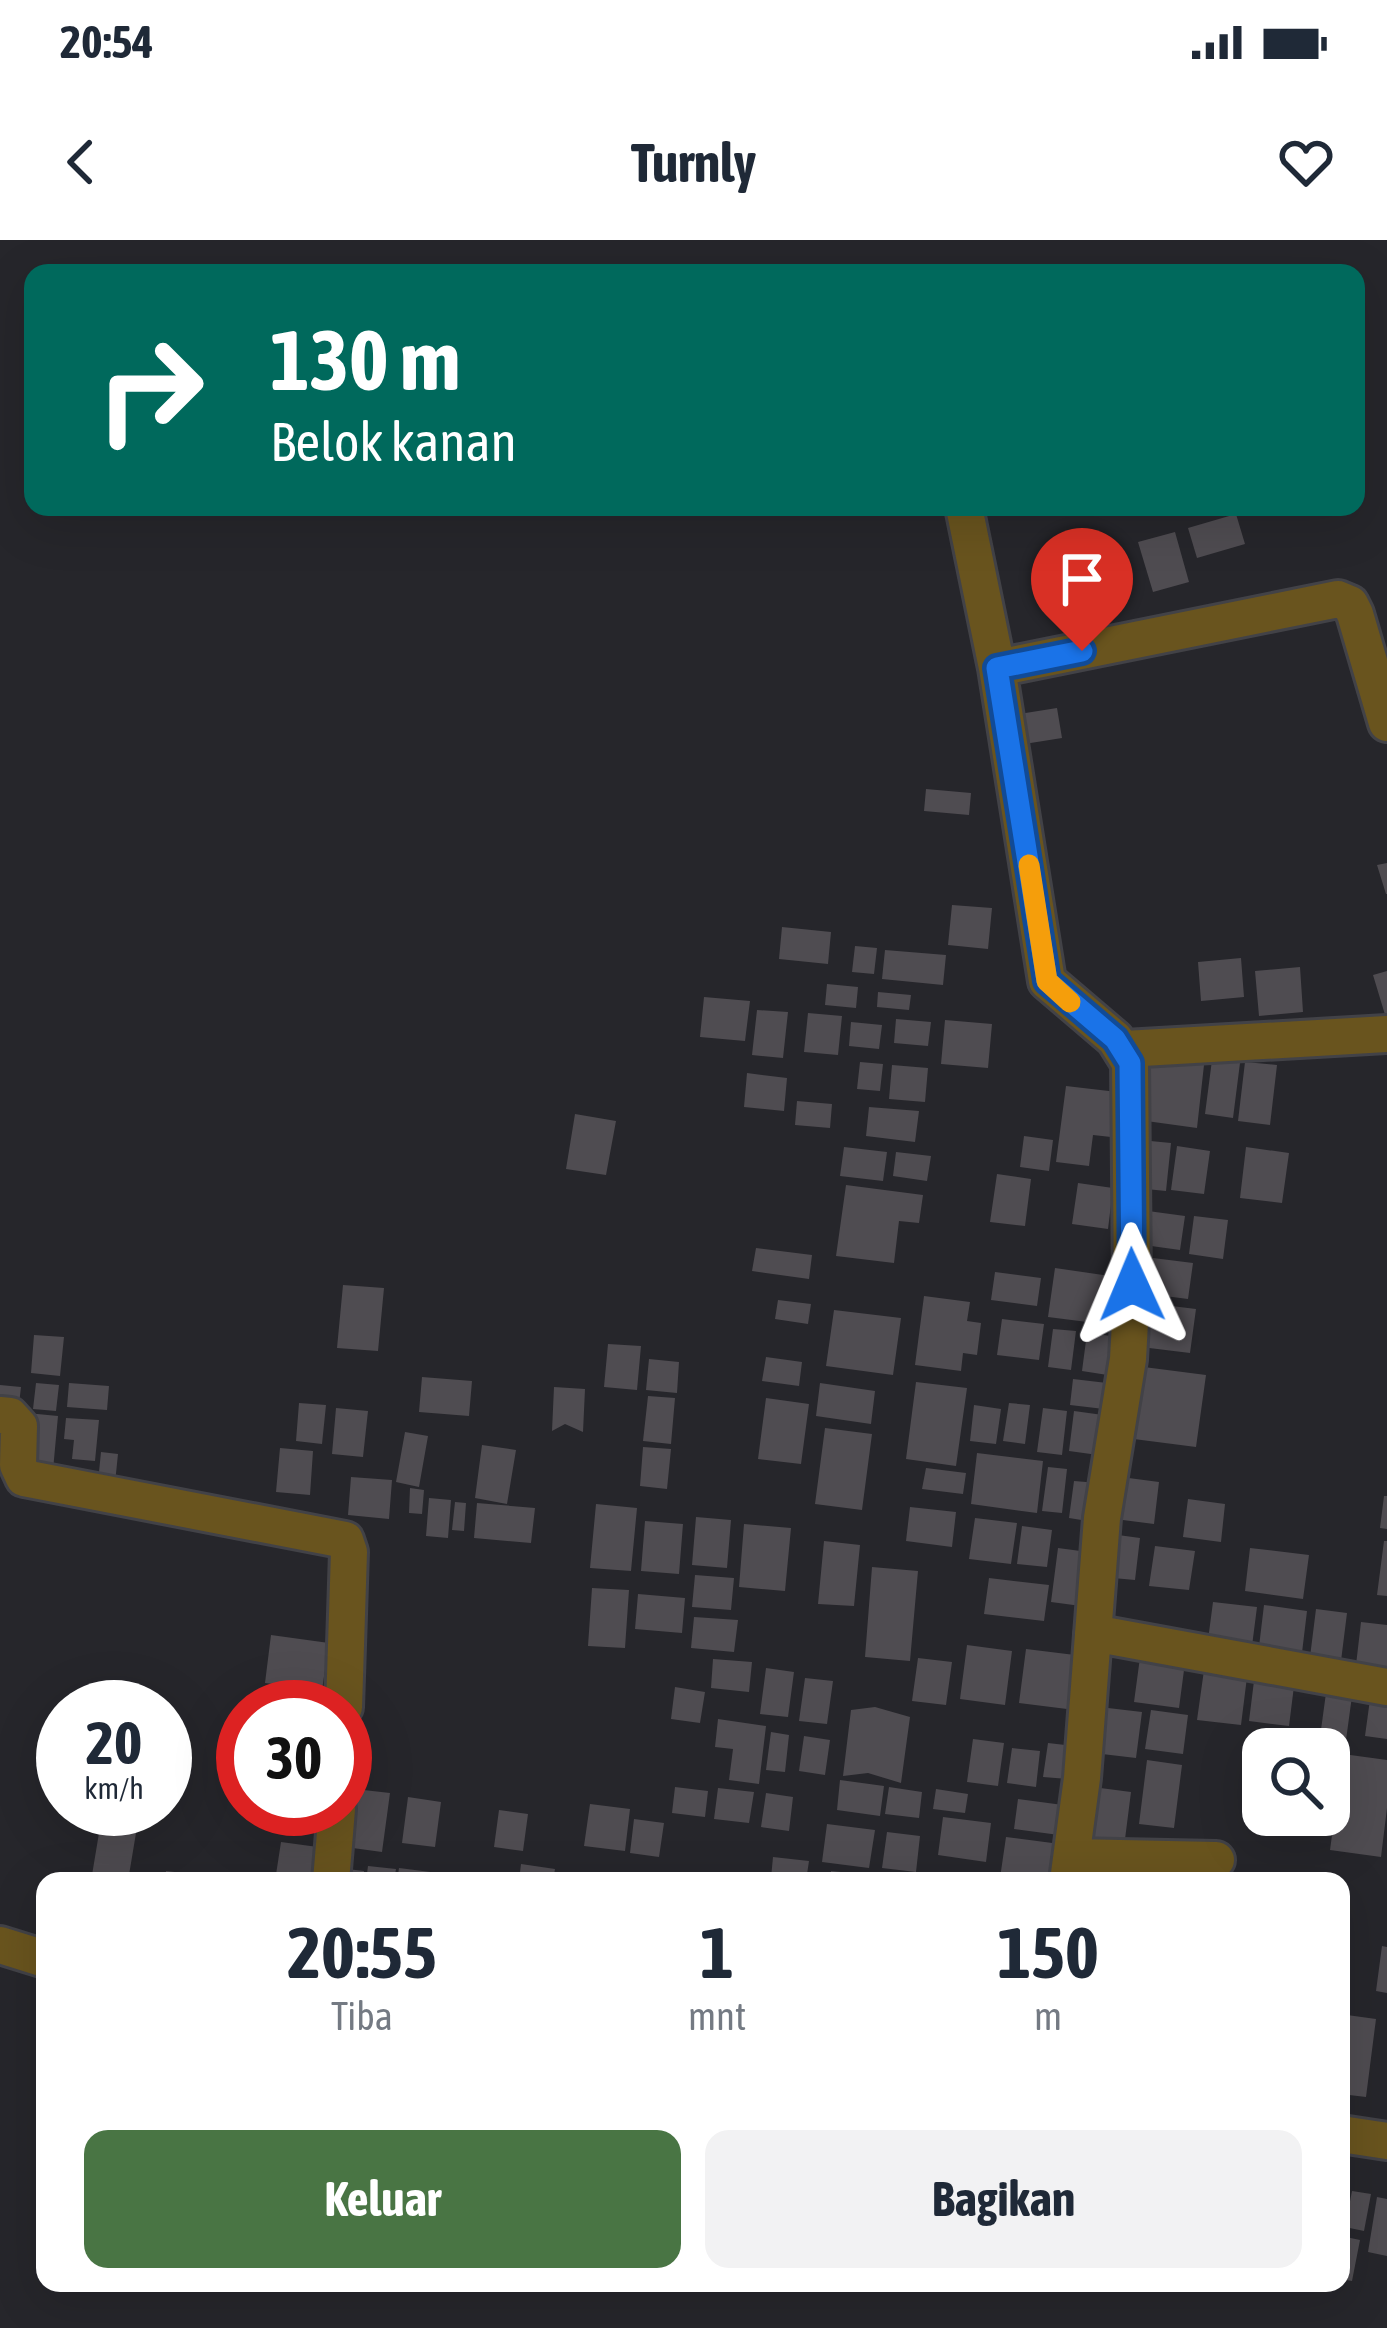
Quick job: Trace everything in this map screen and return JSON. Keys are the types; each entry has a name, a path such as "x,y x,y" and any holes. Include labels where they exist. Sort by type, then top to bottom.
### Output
{"street":[{"path":"966,516 997,668 1047,981 1125,1049 1130,1063 1129,1341 1102,1518 1070,1869 1146,1870 1216,1860"},
{"path":"997,668 1337,599 1350,604 1387,723"},
{"path":"1125,1049 1387,1034"},
{"path":"0,1415 10,1416 20,1426 18,1465 24,1478 345,1540 349,1552 345,1680"},
{"path":"1093,1633 1387,1688"},
{"path":"332,1872 335,1836"},
{"path":"0,1945 36,1956"},
{"path":"1350,2135 1387,2141"}],"building":[{"path":"1237,516 1245,544 1197,558 1188,528"},
{"path":"1175,532 1189,582 1153,592 1138,542"},
{"path":"1057,708 1062,738 1018,745 1013,715"},
{"path":"926,789 971,793 969,815 924,811"},
{"path":"1387,863 1387,894 1386,894 1377,865"},
{"path":"952,905 992,908 988,949 948,945"},
{"path":"782,927 831,932 828,964 779,959"},
{"path":"855,946 877,948 874,974 852,972"},
{"path":"885,950 946,955 943,985 882,979"},
{"path":"1241,958 1244,997 1201,1001 1198,962"},
{"path":"1300,967 1303,1012 1259,1016 1255,971"},
{"path":"1387,971 1387,1018 1386,1018 1373,975"},
{"path":"827,984 858,987 856,1008 825,1005"},
{"path":"878,992 911,995 909,1010 877,1007"},
{"path":"704,997 750,1001 745,1041 700,1037"},
{"path":"757,1010 788,1012 783,1058 752,1055"},
{"path":"808,1013 842,1016 838,1055 804,1052"},
{"path":"896,1019 931,1022 928,1046 894,1043"},
{"path":"945,1020 992,1024 988,1068 941,1064"},
{"path":"851,1022 882,1025 879,1049 849,1046"},
{"path":"1148,1060 1204,1065 1197,1128 1139,1120"},
{"path":"1212,1060 1240,1063 1233,1118 1205,1114"},
{"path":"860,1062 883,1064 880,1091 857,1089"},
{"path":"1245,1062 1277,1065 1270,1125 1238,1121"},
{"path":"892,1065 928,1068 925,1102 889,1099"},
{"path":"747,1073 787,1078 784,1111 744,1107"},
{"path":"1066,1086 1126,1093 1120,1138 1093,1135 1089,1166 1056,1162"},
{"path":"797,1101 832,1104 830,1128 795,1125"},
{"path":"869,1107 919,1111 915,1142 866,1136"},
{"path":"575,1114 616,1121 606,1175 566,1169"},
{"path":"1024,1136 1053,1140 1049,1171 1020,1167"},
{"path":"1140,1140 1171,1143 1166,1191 1136,1188"},
{"path":"1177,1146 1210,1151 1204,1194 1171,1190"},
{"path":"844,1147 887,1152 883,1181 840,1176"},
{"path":"1246,1147 1289,1153 1282,1203 1240,1198"},
{"path":"896,1152 931,1156 927,1181 893,1176"},
{"path":"997,1174 1031,1179 1025,1226 990,1222"},
{"path":"1078,1183 1113,1188 1108,1229 1072,1224"},
{"path":"846,1185 923,1195 919,1223 899,1221 894,1263 836,1256"},
{"path":"1148,1211 1185,1216 1180,1250 1144,1245"},
{"path":"1194,1216 1228,1220 1223,1259 1189,1254"},
{"path":"756,1248 812,1255 809,1279 752,1271"},
{"path":"1153,1258 1193,1263 1188,1299 1149,1294"},
{"path":"1055,1268 1110,1276 1103,1324 1048,1317"},
{"path":"995,1272 1041,1278 1037,1306 991,1300"},
{"path":"343,1285 384,1288 378,1351 337,1348"},
{"path":"924,1296 970,1302 967,1321 981,1323 977,1355 963,1353 961,1371 915,1365"},
{"path":"778,1300 811,1304 808,1324 775,1319"},
{"path":"1147,1303 1196,1309 1190,1353 1141,1347"},
{"path":"834,1310 901,1318 893,1375 826,1366"},
{"path":"1002,1319 1044,1324 1039,1360 997,1355"},
{"path":"1053,1329 1076,1331 1071,1370 1048,1367"},
{"path":"1087,1333 1119,1337 1114,1376 1082,1371"},
{"path":"34,1335 64,1337 60,1376 31,1373"},
{"path":"608,1344 641,1346 637,1390 604,1387"},
{"path":"766,1357 802,1362 799,1386 762,1381"},
{"path":"649,1359 679,1362 677,1393 646,1390"},
{"path":"1136,1366 1206,1375 1196,1447 1126,1438"},
{"path":"422,1377 472,1381 469,1416 419,1412"},
{"path":"1073,1379 1107,1383 1104,1409 1070,1405"},
{"path":"916,1382 967,1388 956,1466 906,1459"},
{"path":"36,1383 59,1385 56,1411 33,1409"},
{"path":"69,1383 109,1386 107,1410 67,1407"},
{"path":"820,1383 875,1391 871,1424 816,1416"},
{"path":"0,1385 21,1387 18,1413 0,1411"},
{"path":"554,1387 585,1389 583,1432 565,1424 552,1431"},
{"path":"648,1396 675,1398 671,1444 643,1441"},
{"path":"766,1398 809,1404 801,1464 758,1459"},
{"path":"299,1403 326,1405 322,1444 296,1441"},
{"path":"1009,1403 1030,1405 1025,1444 1003,1441"},
{"path":"974,1405 1001,1409 996,1444 970,1441"},
{"path":"336,1408 368,1411 363,1457 332,1454"},
{"path":"1043,1408 1067,1411 1062,1455 1037,1452"},
{"path":"1074,1411 1103,1415 1098,1455 1069,1451"},
{"path":"27,1413 58,1416 53,1470 22,1467"},
{"path":"66,1418 99,1420 95,1461 72,1459 74,1440 64,1439"},
{"path":"825,1428 872,1434 862,1510 815,1504"},
{"path":"405,1432 428,1436 419,1487 396,1482"},
{"path":"482,1445 516,1450 507,1504 475,1498"},
{"path":"643,1447 671,1449 667,1489 640,1486"},
{"path":"280,1448 313,1451 310,1495 276,1492"},
{"path":"101,1452 118,1454 115,1483 98,1482"},
{"path":"977,1453 1043,1461 1037,1513 971,1504"},
{"path":"1048,1467 1067,1469 1062,1513 1042,1511"},
{"path":"926,1468 966,1473 963,1494 922,1489"},
{"path":"351,1477 392,1480 389,1519 348,1515"},
{"path":"1121,1477 1159,1482 1154,1524 1115,1519"},
{"path":"1074,1481 1098,1483 1094,1522 1069,1518"},
{"path":"410,1488 424,1490 422,1514 409,1513"},
{"path":"1387,1496 1387,1529 1380,1528"},
{"path":"429,1498 451,1500 448,1538 426,1536"},
{"path":"1188,1499 1225,1504 1221,1542 1183,1537"},
{"path":"455,1502 466,1503 464,1531 452,1530"},
{"path":"477,1503 535,1508 531,1543 474,1538"},
{"path":"596,1504 637,1508 631,1571 590,1568"},
{"path":"910,1507 956,1512 952,1547 906,1541"},
{"path":"696,1517 731,1520 727,1568 692,1565"},
{"path":"975,1518 1017,1523 1011,1564 969,1559"},
{"path":"645,1521 683,1524 679,1574 641,1571"},
{"path":"744,1524 791,1528 785,1591 739,1587"},
{"path":"1022,1526 1052,1530 1047,1567 1017,1564"},
{"path":"1118,1535 1140,1538 1135,1580 1113,1578"},
{"path":"824,1541 860,1545 854,1606 818,1604"},
{"path":"1387,1541 1387,1596 1377,1595"},
{"path":"1155,1546 1195,1551 1189,1590 1149,1586"},
{"path":"1058,1548 1088,1552 1081,1606 1051,1602"},
{"path":"1250,1548 1309,1555 1303,1599 1245,1591"},
{"path":"872,1567 918,1571 910,1661 865,1657"},
{"path":"695,1575 734,1578 731,1610 692,1607"},
{"path":"989,1578 1049,1585 1044,1621 984,1614"},
{"path":"592,1588 629,1590 625,1648 588,1646"},
{"path":"638,1594 685,1598 682,1633 635,1629"},
{"path":"1213,1602 1257,1607 1252,1646 1208,1640"},
{"path":"1264,1605 1307,1611 1301,1661 1258,1655"},
{"path":"1316,1609 1347,1613 1341,1661 1310,1657"},
{"path":"694,1617 738,1620 734,1652 691,1648"},
{"path":"1361,1622 1387,1625 1387,1669 1356,1665"},
{"path":"271,1635 329,1643 323,1680 265,1680"},
{"path":"967,1645 1012,1651 1005,1705 960,1699"},
{"path":"1026,1649 1075,1655 1067,1709 1019,1703"},
{"path":"1141,1650 1186,1655 1179,1708 1134,1702"},
{"path":"918,1658 952,1662 946,1705 912,1701"},
{"path":"713,1659 752,1662 749,1692 711,1688"},
{"path":"1205,1663 1248,1669 1241,1725 1197,1720"},
{"path":"766,1668 794,1672 788,1717 760,1714"},
{"path":"1255,1673 1295,1678 1289,1726 1249,1721"},
{"path":"805,1678 833,1681 827,1724 799,1721"},
{"path":"675,1687 705,1692 700,1723 671,1719"},
{"path":"1371,1692 1387,1694 1387,1739 1365,1736"},
{"path":"1326,1693 1352,1696 1348,1728 1321,1728"},
{"path":"875,1707 910,1717 901,1783 868,1773 843,1776 851,1710"},
{"path":"1108,1708 1142,1712 1136,1758 1102,1754"},
{"path":"1151,1710 1188,1715 1183,1754 1145,1749"},
{"path":"718,1719 766,1726 759,1784 729,1780 733,1749 715,1747"},
{"path":"771,1732 789,1735 785,1772 766,1770"},
{"path":"804,1736 830,1740 825,1775 799,1771"},
{"path":"973,1739 1004,1743 998,1786 967,1782"},
{"path":"1048,1743 1074,1746 1068,1779 1043,1777"},
{"path":"1012,1748 1040,1751 1036,1787 1007,1783"},
{"path":"1350,1755 1387,1760 1381,1857 1330,1850 1332,1836 1350,1836"},
{"path":"1147,1760 1182,1765 1174,1828 1139,1824"},
{"path":"840,1780 884,1786 880,1816 837,1810"},
{"path":"1085,1786 1131,1792 1124,1847 1078,1841"},
{"path":"675,1787 708,1791 705,1817 672,1813"},
{"path":"889,1787 922,1792 919,1818 885,1814"},
{"path":"718,1788 754,1792 749,1823 714,1819"},
{"path":"936,1789 968,1794 965,1813 933,1809"},
{"path":"372,1791 390,1793 382,1852 338,1846 339,1836 372,1836"},
{"path":"766,1793 793,1797 789,1831 761,1827"},
{"path":"408,1797 441,1802 435,1847 402,1843"},
{"path":"1018,1799 1063,1805 1059,1835 1014,1829"},
{"path":"590,1804 630,1809 625,1851 584,1846"},
{"path":"499,1810 528,1814 523,1851 494,1847"},
{"path":"943,1817 991,1823 986,1862 938,1855"},
{"path":"634,1819 664,1823 659,1857 630,1853"},
{"path":"827,1824 875,1830 869,1868 822,1862"},
{"path":"887,1832 920,1836 916,1872 882,1868"},
{"path":"98,1836 136,1836 130,1872 92,1872"},
{"path":"1006,1837 1060,1844 1056,1872 1001,1872"},
{"path":"281,1842 325,1848 321,1872 276,1872"},
{"path":"773,1857 809,1861 807,1872 772,1872"},
{"path":"521,1864 555,1869 554,1872 520,1872"},
{"path":"368,1866 396,1869 396,1872 367,1872"},
{"path":"1382,1946 1387,1947 1387,1993 1376,1991"},
{"path":"1350,2015 1376,2019 1366,2097 1350,2095"},
{"path":"1352,2191 1371,2194 1364,2231 1350,2228"},
{"path":"1377,2197 1387,2199 1387,2256 1368,2252"},
{"path":"1350,2238 1360,2240 1350,2281"}],"slow traffic":[{"path":"1029,865 1047,981 1070,1002"}],"route":[{"path":"1082,651 997,668 1047,981 1115,1039 1130,1063 1132,1285"}]}
